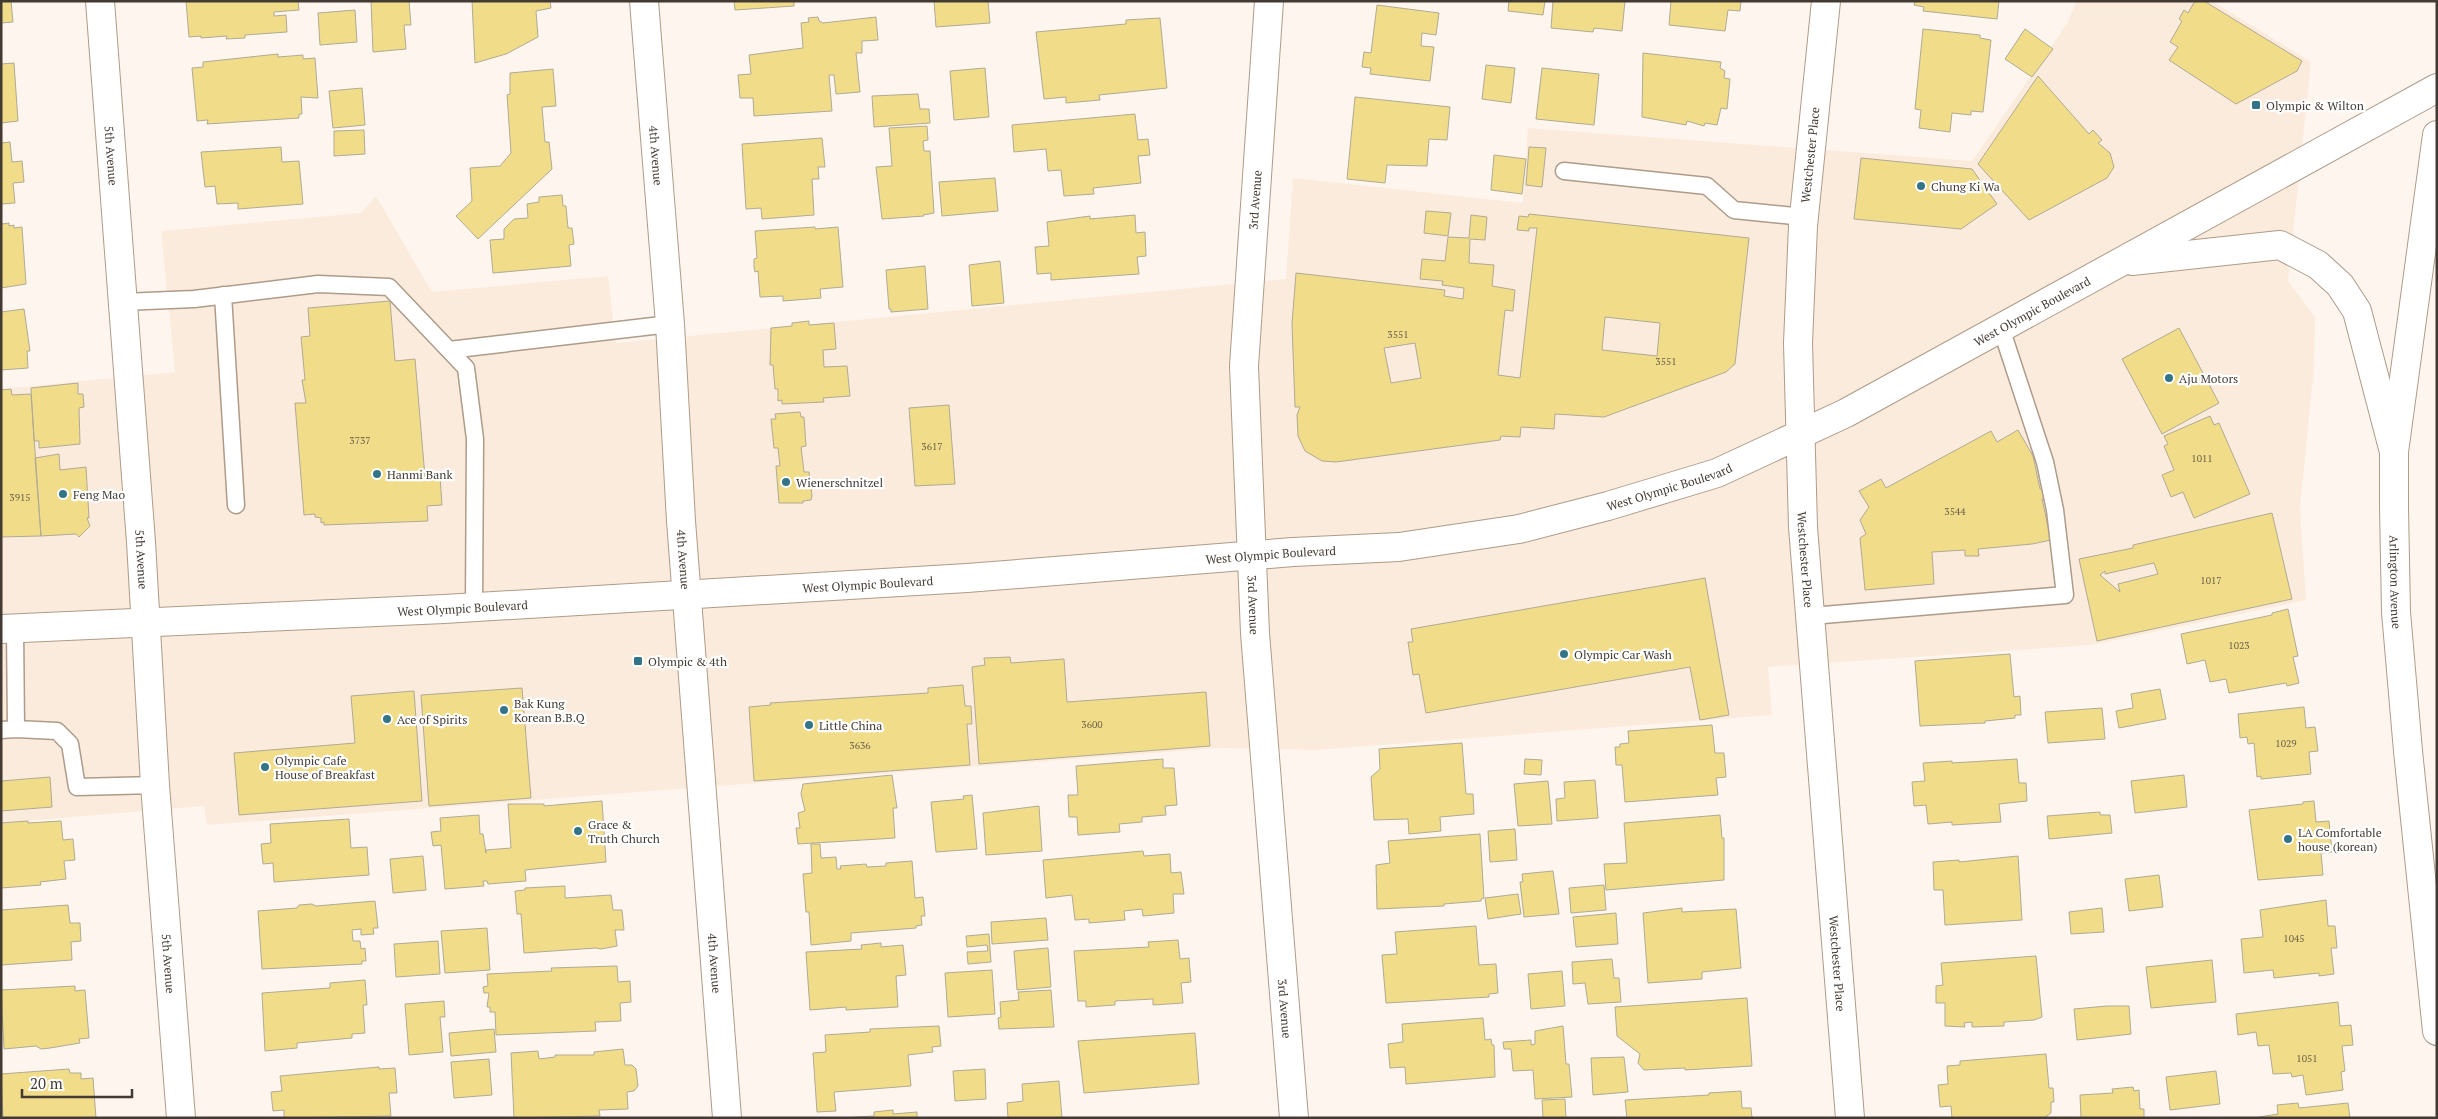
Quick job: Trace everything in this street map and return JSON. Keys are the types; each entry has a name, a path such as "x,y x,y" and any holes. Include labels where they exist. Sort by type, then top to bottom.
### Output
{"street":[{"name":"5th Avenue","path":"100,1 147,624 155,785 181,1118"},
{"name":"4th Avenue","path":"644,1 670,324 686,595 727,1118"},
{"name":"3rd Avenue","path":"1269,1 1244,366 1250,472 1251,556 1294,1118"},
{"name":"Westchester Place","path":"1826,1 1804,216 1798,317 1803,526 1812,616 1850,1118"},
{"name":"West Olympic Boulevard","path":"8,628 147,624 474,607 986,576 1399,547 1519,529 1608,506 1717,473 1801,432 1846,413 2437,88"},
{"name":"Arlington Avenue","path":"2437,135 2394,452 2396,612 2408,751 2437,1031"},
{"path":"2120,262 2280,246 2318,264 2340,285 2357,311 2394,452"}],"lane":[{"path":"1564,171 1707,186 1734,210 1804,216"},
{"path":"123,302 194,299 318,284 390,287 466,368 474,440 474,607"},
{"path":"223,295 236,505"},
{"path":"449,350 670,324"},
{"path":"1812,616 2065,595 2055,510 2045,462 2001,328"},
{"path":"8,628 9,729 57,731 70,744 77,788 155,785"}],"shaded area":[{"path":"2076,1 2212,1 2311,62 2288,281 2315,317 2314,366 2300,509 2306,600 2092,645 1768,667 1772,715 1316,750 1218,748 207,825 204,806 1,823 1,389 175,372 161,231 361,213 376,196 432,292 608,276 616,343 1286,279 1293,178 1523,203 1528,128 1972,161 2068,22"}],"building":[{"path":"1,1 11,1 13,22 1,23"},
{"path":"186,1 298,1 299,10 274,12 274,16 286,15 287,32 245,35 245,38 226,39 227,36 201,38 201,36 189,37"},
{"path":"371,1 409,1 411,25 404,25 406,49 373,52"},
{"path":"472,1 550,1 551,8 536,11 538,37 506,54 475,63"},
{"path":"734,1 794,1 794,6 735,10"},
{"path":"934,1 988,1 990,23 936,27"},
{"path":"1509,1 1545,1 1543,15 1508,11"},
{"path":"1553,1 1625,1 1622,31 1594,28 1593,32 1551,28"},
{"path":"1671,1 1741,1 1740,11 1728,10 1725,31 1669,25"},
{"path":"1915,1 1999,1 1997,19 1923,11 1924,7 1914,5"},
{"path":"2195,1 2204,1 2302,61 2297,71 2236,104 2169,60 2178,47 2170,42 2182,21 2179,19 2184,10 2188,13"},
{"path":"1377,5 1439,13 1436,35 1422,33 1421,46 1434,47 1430,81 1370,74 1371,68 1362,67 1364,52 1371,53"},
{"path":"355,10 357,42 320,45 318,13"},
{"path":"818,17 819,21 823,23 876,17 878,40 862,41 862,53 856,53 860,92 836,94 834,75 829,75 832,111 754,116 753,98 740,98 738,75 751,74 749,55 803,48 801,23 809,22 808,18"},
{"path":"1160,18 1167,88 1099,95 1100,100 1066,103 1066,97 1044,99 1036,32 1126,24 1126,20"},
{"path":"1923,29 1980,35 1980,38 1991,40 1983,112 1971,111 1971,115 1952,113 1950,132 1919,128 1921,110 1915,109"},
{"path":"2025,29 2053,49 2032,77 2005,59"},
{"path":"1643,53 1721,62 1720,68 1725,71 1724,78 1730,79 1727,109 1721,108 1717,125 1705,123 1704,126 1687,121 1686,125 1642,117"},
{"path":"278,54 278,57 303,55 303,59 315,58 318,98 301,97 302,114 299,114 299,118 207,124 208,120 197,121 192,68 203,67 203,62"},
{"path":"14,63 18,121 1,123 1,64"},
{"path":"1486,65 1515,68 1511,103 1482,99"},
{"path":"985,68 989,117 954,120 950,71"},
{"path":"1542,68 1599,74 1594,125 1536,119"},
{"path":"553,69 556,106 542,107 545,142 549,142 552,169 478,239 456,216 472,201 470,168 500,166 511,153 507,95 510,94 510,73"},
{"path":"2038,76 2089,134 2093,130 2102,140 2098,143 2110,153 2114,167 2107,178 2029,220 1978,164"},
{"path":"362,88 365,125 333,128 329,91"},
{"path":"918,94 920,109 929,109 930,123 874,127 872,96"},
{"path":"1355,97 1450,107 1447,140 1429,139 1427,166 1387,165 1385,183 1347,179"},
{"path":"1135,114 1138,140 1148,139 1150,155 1138,156 1141,183 1093,188 1094,194 1064,196 1061,170 1048,171 1046,149 1014,152 1012,125"},
{"path":"927,126 928,140 923,141 924,151 930,151 934,213 924,216 882,219 876,167 892,166 889,128"},
{"path":"364,130 365,154 334,156 334,131"},
{"path":"822,138 825,167 818,167 819,179 812,179 814,215 762,219 761,208 746,209 742,144"},
{"path":"10,142 12,162 22,161 24,182 13,183 15,203 1,204 1,143"},
{"path":"281,147 282,162 299,161 303,204 238,209 238,203 217,204 215,186 205,187 201,152"},
{"path":"1529,147 1546,148 1542,187 1526,185"},
{"path":"1494,155 1526,159 1522,194 1491,190"},
{"name":"Chung Ki Wa","path":"1861,158 1972,169 1997,204 1961,229 1854,219"},
{"path":"995,178 998,211 942,216 939,182"},
{"path":"562,195 563,206 566,206 568,228 572,228 574,244 569,245 571,266 493,273 490,240 504,239 504,229 514,219 528,218 527,204 539,202 539,197"},
{"path":"1426,211 1451,213 1448,236 1424,233"},
{"path":"1529,214 1749,238 1735,364 1726,372 1604,417 1555,414 1554,429 1521,427 1520,437 1501,436 1500,440 1336,462 1322,461 1305,451 1298,436 1297,415 1300,407 1295,407 1292,324 1296,273 1445,290 1444,296 1463,299 1464,288 1442,285 1443,281 1420,279 1422,259 1445,261 1448,237 1469,238 1471,215 1487,217 1485,240 1470,239 1469,263 1494,265 1492,286 1515,290 1513,311 1505,310 1498,375 1520,378 1537,228 1529,228 1529,231 1517,230 1519,216 1528,217","holes":["1605,317 1660,323 1657,356 1602,350","1415,343 1421,378 1391,383 1384,348"]},
{"path":"1135,215 1136,233 1145,232 1146,256 1137,257 1139,274 1051,280 1051,273 1037,274 1035,247 1049,246 1047,222 1090,216 1090,219"},
{"path":"9,223 9,226 14,225 14,228 22,227 26,284 1,288 1,227 2,224"},
{"path":"815,227 815,229 838,227 843,287 820,289 821,298 783,301 783,296 760,297 758,271 755,272 754,267 754,259 757,258 755,231"},
{"path":"1000,261 1004,303 972,306 969,265"},
{"path":"925,266 928,309 891,312 891,309 889,309 886,270"},
{"path":"390,301 395,361 415,359 425,477 440,476 442,505 427,506 428,521 324,525 324,522 321,523 321,518 315,517 315,514 304,515 295,403 306,403 302,380 305,380 301,337 310,336 308,308"},
{"path":"24,309 30,351 27,351 28,368 1,370 1,312"},
{"path":"809,321 809,325 834,323 836,349 823,350 824,367 847,366 850,396 823,398 824,402 782,404 782,400 778,401 778,389 775,389 773,365 770,365 771,328 792,326 792,323"},
{"path":"2179,328 2219,403 2162,434 2122,359"},
{"path":"78,383 78,394 83,394 84,407 79,408 80,444 39,448 39,441 34,441 31,388"},
{"path":"11,389 12,395 31,394 41,536 1,537 1,390"},
{"path":"949,405 955,484 915,486 909,408"},
{"path":"800,412 801,417 804,417 806,446 801,447 804,472 809,472 812,496 811,500 803,501 803,503 779,503 776,466 780,466 778,448 774,448 771,419 776,419 775,414"},
{"path":"2210,416 2214,425 2219,423 2250,494 2194,518 2183,492 2171,497 2162,475 2174,470 2164,446 2168,444 2164,436"},
{"path":"2018,430 2033,456 2040,489 2045,488 2047,498 2042,499 2051,540 2032,544 1978,549 1979,556 1965,556 1965,550 1932,552 1934,584 1865,590 1860,538 1866,534 1860,520 1869,507 1859,491 1881,479 1886,488 1991,431 1997,442"},
{"name":"Feng Mao","path":"59,454 60,470 86,467 89,518 87,518 90,526 79,537 76,534 41,536 35,458"},
{"path":"2272,513 2292,599 2097,641 2079,559 2133,548 2133,545","holes":["2154,563 2158,574 2118,584 2120,592 2100,575 2105,571 2105,574"]},
{"name":"Olympic Car Wash","path":"1705,578 1729,715 1700,720 1690,667 1426,713 1419,674 1413,675 1408,642 1413,642 1411,629"},
{"path":"2288,609 2298,656 2293,657 2299,683 2287,686 2286,683 2229,693 2226,679 2210,682 2205,660 2187,664 2181,634 2272,615 2272,613"},
{"path":"2010,654 2014,697 2020,696 2021,715 2015,715 2015,718 1985,721 1985,723 1920,726 1915,661"},
{"path":"1010,657 1011,663 1064,659 1067,702 1206,692 1210,746 979,764 972,667 985,665 984,658"},
{"path":"963,685 965,706 971,706 972,724 967,724 970,765 754,781 749,707 771,705 770,703 928,693 928,688"},
{"path":"522,688 531,798 429,806 421,695"},
{"path":"2160,689 2166,719 2119,728 2116,711 2133,708 2131,694"},
{"path":"414,691 422,801 239,815 234,753 355,743 351,696"},
{"path":"2304,707 2306,728 2315,727 2318,751 2309,752 2311,774 2261,779 2261,776 2257,777 2254,743 2248,744 2247,737 2240,738 2238,714"},
{"path":"2102,708 2105,739 2048,743 2045,712"},
{"path":"1712,725 1715,753 1724,753 1726,777 1716,778 1718,795 1625,802 1622,765 1616,765 1615,747 1620,747 1620,744 1629,743 1628,731"},
{"path":"1462,743 1466,794 1473,794 1474,814 1440,817 1441,831 1409,834 1408,819 1374,820 1371,777 1380,769 1379,749"},
{"path":"1163,759 1163,768 1174,768 1177,805 1165,806 1166,815 1142,817 1142,822 1119,824 1120,832 1078,835 1077,817 1069,817 1068,795 1078,795 1076,766"},
{"path":"1525,759 1542,760 1541,775 1524,774"},
{"path":"2017,759 2019,783 2026,783 2027,801 1999,804 2001,822 1952,825 1952,822 1928,824 1926,805 1914,806 1912,782 1925,781 1923,763"},
{"path":"892,775 897,808 893,808 895,838 798,844 796,828 800,828 798,813 805,811 801,794 803,784"},
{"path":"2184,775 2187,807 2135,813 2131,781"},
{"path":"50,777 52,807 1,811 1,781"},
{"path":"1595,780 1598,818 1557,821 1556,799 1565,798 1564,782"},
{"path":"1548,781 1552,824 1518,826 1514,784"},
{"path":"972,795 977,849 936,852 931,802 964,799 963,796"},
{"path":"602,801 606,862 525,870 526,881 488,884 487,881 483,881 484,886 445,889 441,845 433,846 431,832 441,831 440,818 479,815 480,834 483,834 486,853 486,850 511,848 508,804 544,804 544,806"},
{"path":"2314,801 2316,822 2329,821 2332,852 2321,853 2323,875 2258,880 2249,810"},
{"path":"1039,806 1042,851 986,855 983,813"},
{"path":"2100,812 2100,815 2110,815 2112,833 2049,839 2047,816"},
{"path":"1720,815 1722,838 1724,838 1724,880 1606,890 1604,864 1627,863 1624,823"},
{"path":"349,819 351,848 367,847 369,875 274,882 273,863 263,864 261,844 271,843 270,824"},
{"path":"28,821 28,823 61,821 63,840 73,839 75,860 64,861 66,879 40,882 41,885 1,888 1,823"},
{"path":"1515,829 1517,860 1490,862 1488,831"},
{"path":"1480,834 1484,898 1481,901 1444,904 1444,906 1377,909 1376,865 1390,863 1388,841"},
{"path":"811,844 820,844 821,858 836,857 837,869 841,869 840,866 866,864 867,867 886,866 886,863 912,861 915,898 923,897 925,916 921,916 922,925 916,926 916,928 851,933 851,941 811,945 809,912 806,912 803,874 812,873"},
{"path":"1143,851 1144,856 1170,854 1171,873 1181,872 1184,894 1173,894 1174,913 1143,916 1142,909 1124,911 1125,920 1089,923 1089,919 1075,920 1072,895 1046,898 1043,860"},
{"path":"423,856 426,890 393,893 390,859"},
{"path":"2018,856 2022,920 1945,925 1943,890 1934,890 1933,862 1959,860 1959,862"},
{"path":"1553,871 1559,914 1524,917 1520,882 1523,882 1522,874"},
{"path":"2159,875 2163,907 2129,911 2125,879"},
{"path":"1604,885 1606,910 1571,913 1569,888"},
{"path":"565,886 565,898 611,895 613,910 622,910 624,930 615,930 617,946 601,949 524,953 521,914 517,914 515,891 525,890 525,888"},
{"path":"1518,894 1521,914 1488,919 1485,898"},
{"path":"2326,900 2328,926 2335,926 2337,948 2331,948 2334,974 2319,976 2319,973 2274,978 2273,970 2244,973 2241,939 2263,937 2260,910"},
{"path":"375,901 378,928 373,928 374,934 361,935 361,929 352,930 353,941 360,941 361,949 365,948 366,961 362,961 362,964 262,969 258,911 297,908 299,905 312,904 316,906"},
{"path":"68,905 70,923 80,923 81,941 71,942 72,960 1,965 1,910"},
{"path":"1682,908 1682,912 1736,909 1741,968 1702,972 1702,979 1648,983 1643,913"},
{"path":"2102,908 2104,932 2071,934 2069,912"},
{"path":"1616,913 1618,944 1576,947 1573,917"},
{"path":"1046,918 1048,940 992,944 991,922"},
{"path":"1476,926 1479,965 1496,964 1498,993 1489,994 1489,997 1386,1003 1382,955 1397,954 1395,932"},
{"path":"487,928 490,970 445,973 441,931"},
{"path":"989,934 991,962 968,964 967,952 988,951 987,945 967,947 966,936"},
{"path":"1178,940 1180,959 1189,958 1191,982 1181,983 1183,1003 1153,1005 1153,999 1115,1001 1115,1005 1086,1007 1086,1001 1078,1001 1074,951 1149,947 1148,942"},
{"path":"438,941 440,974 396,977 394,944"},
{"path":"881,943 881,947 903,945 906,975 896,976 898,1007 846,1010 846,1007 810,1010 806,952 862,949 861,945"},
{"path":"1048,948 1051,987 1017,990 1014,951"},
{"path":"2036,956 2042,1017 2034,1020 2004,1022 2004,1026 1972,1027 1972,1022 1964,1023 1965,1027 1945,1026 1945,1003 1936,1003 1936,986 1943,985 1941,963"},
{"path":"1612,959 1614,978 1619,978 1621,1002 1588,1004 1585,983 1573,984 1572,962"},
{"path":"2212,960 2216,1002 2151,1008 2146,967"},
{"path":"617,966 618,982 630,981 631,1002 620,1003 621,1021 595,1022 596,1031 496,1035 495,1012 490,1012 490,1007 487,1007 489,993 484,993 483,987 488,986 487,974 552,971 551,968"},
{"path":"992,970 995,1014 948,1017 945,973"},
{"path":"1562,971 1565,1006 1531,1009 1528,974"},
{"path":"365,980 367,1005 363,1005 365,1033 352,1034 352,1038 297,1043 297,1048 265,1051 262,993 330,988 330,983"},
{"path":"75,986 75,991 85,990 89,1038 79,1039 80,1043 50,1048 41,1049 36,1046 4,1049 1,990"},
{"path":"1051,990 1054,1027 999,1029 998,1018 1001,1017 1000,1002 1019,1000 1018,992"},
{"path":"1747,998 1752,1066 1685,1070 1685,1068 1644,1070 1638,1063 1640,1054 1617,1036 1615,1007"},
{"path":"444,1001 445,1017 440,1017 443,1052 409,1055 405,1004"},
{"path":"2338,1002 2340,1026 2351,1025 2353,1045 2342,1046 2345,1071 2341,1072 2343,1090 2306,1095 2303,1075 2292,1077 2291,1073 2273,1074 2269,1045 2258,1046 2256,1032 2238,1035 2236,1014"},
{"path":"2129,1006 2131,1034 2077,1040 2074,1009"},
{"path":"1483,1018 1485,1040 1491,1039 1492,1045 1494,1045 1495,1077 1406,1084 1405,1067 1390,1068 1388,1044 1403,1042 1402,1024"},
{"path":"939,1026 941,1046 932,1047 933,1052 908,1055 911,1086 834,1092 836,1111 817,1112 813,1053 826,1052 825,1035 870,1032 870,1029"},
{"path":"1563,1026 1566,1064 1569,1064 1572,1097 1535,1099 1533,1070 1513,1071 1511,1049 1504,1049 1503,1042 1531,1040 1531,1045 1535,1044 1535,1031"},
{"path":"494,1029 496,1052 451,1056 449,1033"},
{"path":"1195,1033 1199,1084 1084,1093 1078,1041"},
{"path":"623,1049 625,1065 632,1065 636,1069 638,1086 634,1091 627,1092 628,1109 599,1110 600,1116 514,1118 511,1053 538,1051 539,1059 555,1057 555,1055 594,1055 594,1052"},
{"path":"2046,1054 2049,1088 2053,1088 2054,1102 2051,1102 2051,1113 2044,1118 1952,1118 1951,1106 1940,1107 1938,1085 1948,1084 1947,1066 1960,1065 1960,1061"},
{"path":"1624,1057 1628,1092 1593,1095 1591,1058"},
{"path":"489,1059 492,1095 454,1098 451,1062"},
{"path":"379,1067 379,1069 395,1068 397,1093 389,1093 391,1116 284,1118 284,1110 273,1111 271,1092 282,1091 280,1076"},
{"path":"69,1069 70,1073 81,1073 81,1079 93,1078 96,1118 3,1118 1,1074"},
{"path":"985,1069 986,1099 955,1101 953,1071"},
{"path":"2216,1071 2220,1104 2170,1110 2166,1077"},
{"path":"1059,1081 1062,1118 1008,1118 1007,1103 1023,1101 1022,1084"},
{"path":"2133,1087 2134,1091 2139,1090 2140,1109 2144,1109 2144,1118 2081,1118 2080,1095 2113,1093 2112,1089"},
{"path":"1741,1091 1742,1108 1751,1108 1752,1118 1627,1118 1625,1100 1709,1095 1709,1093"},
{"path":"1565,1099 1566,1118 1543,1118 1542,1100"},
{"path":"2298,1103 2299,1108 2348,1103 2350,1118 2253,1118 2278,1114 2277,1105"},
{"path":"893,1110 893,1114 917,1112 917,1118 840,1118 874,1116 874,1112"}],"place":[{"name":"Olympic & Wilton","path":"2256,105"},
{"name":"Chung Ki Wa","path":"1921,186"},
{"name":"Aju Motors","path":"2169,378"},
{"name":"Hanmi Bank","path":"377,474"},
{"name":"Wienerschnitzel","path":"786,482"},
{"name":"Feng Mao","path":"63,494"},
{"name":"Olympic Car Wash","path":"1564,654"},
{"name":"Olympic & 4th","path":"638,661"},
{"name":"Bak Kung Korean B.B.Q","path":"504,710"},
{"name":"Ace of Spirits","path":"387,719"},
{"name":"Little China","path":"809,725"},
{"name":"Olympic Cafe House of Breakfast","path":"265,767"},
{"name":"Grace & Truth Church","path":"578,831"},
{"name":"LA Comfortable house (korean)","path":"2288,839"}]}
